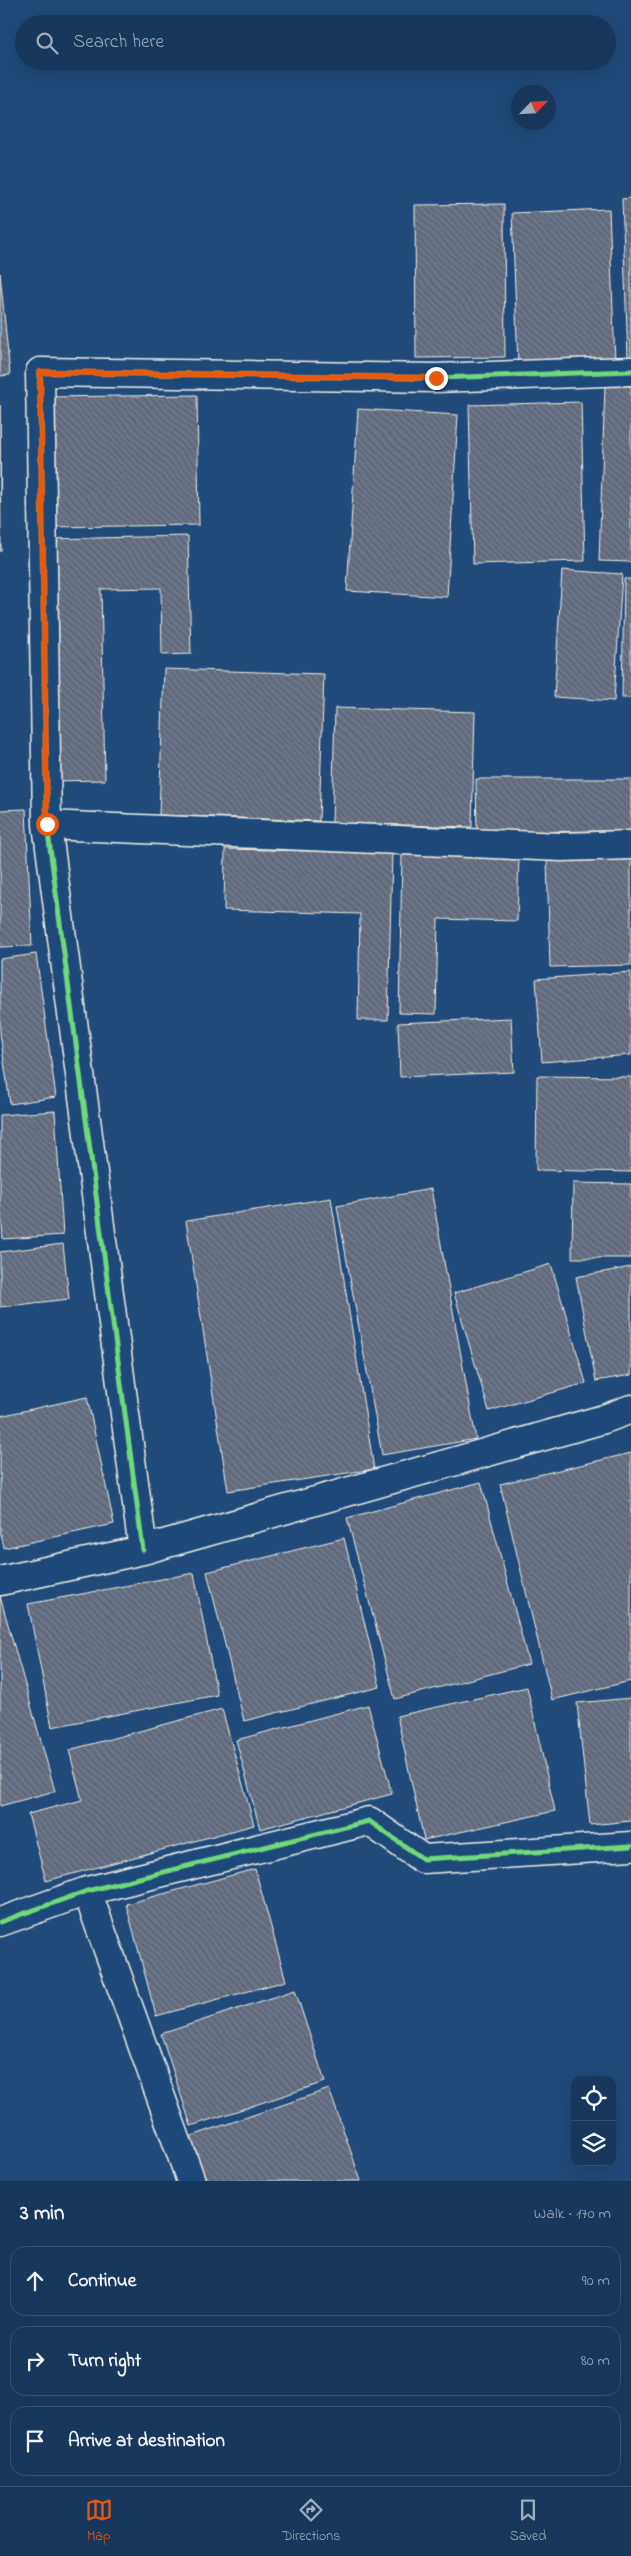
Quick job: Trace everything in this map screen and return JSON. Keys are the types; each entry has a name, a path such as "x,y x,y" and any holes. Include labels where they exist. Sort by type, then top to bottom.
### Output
{"street":[{"path":"143,1550 47,824 40,372 436,378 631,371"},
{"path":"47,824 562,847 631,845"},
{"path":"0,1581 143,1550 604,1419 631,1409"},
{"path":"0,1922 87,1891 369,1821 423,1859 631,1846"},
{"path":"87,1891 191,2181"}],"building":[{"path":"631,198 631,357 628,357 622,199"},
{"path":"504,204 505,357 416,358 415,205"},
{"path":"609,209 615,361 518,364 512,213"},
{"path":"0,273 10,375 0,376"},
{"path":"605,385 631,386 631,562 599,561"},
{"path":"197,395 199,525 48,527 45,397"},
{"path":"581,402 585,561 473,564 469,405"},
{"path":"0,405 1,551 0,551"},
{"path":"358,409 458,415 447,597 347,591"},
{"path":"188,536 191,654 162,655 161,588 101,589 105,780 52,781 47,539"},
{"path":"562,570 622,574 614,701 554,697"},
{"path":"624,579 631,579 631,698 622,698"},
{"path":"164,669 324,674 319,821 159,815"},
{"path":"335,708 475,712 472,827 332,823"},
{"path":"476,779 631,779 631,831 477,832"},
{"path":"26,809 32,946 0,947 0,810"},
{"path":"225,849 392,853 388,1020 358,1020 360,914 224,910"},
{"path":"402,854 519,857 517,921 438,919 436,1014 399,1013"},
{"path":"631,857 631,965 550,967 547,859"},
{"path":"36,954 56,1097 10,1104 0,1033 0,959"},
{"path":"631,972 631,1055 542,1062 536,979"},
{"path":"511,1018 514,1072 400,1077 398,1023"},
{"path":"537,1076 631,1077 631,1172 536,1170"},
{"path":"55,1111 63,1235 3,1239 0,1200 0,1115"},
{"path":"573,1183 631,1184 631,1258 572,1258"},
{"path":"431,1189 476,1439 382,1455 337,1206"},
{"path":"331,1198 374,1469 228,1491 186,1221"},
{"path":"63,1244 69,1299 0,1307 0,1252"},
{"path":"551,1264 586,1383 489,1411 454,1293"},
{"path":"631,1267 631,1375 596,1381 576,1277"},
{"path":"87,1397 114,1524 4,1548 0,1530 0,1416"},
{"path":"631,1453 631,1681 552,1700 500,1484"},
{"path":"481,1482 529,1664 395,1699 347,1518"},
{"path":"344,1538 380,1687 244,1721 207,1572"},
{"path":"194,1573 217,1695 52,1727 28,1604"},
{"path":"0,1596 55,1791 0,1806"},
{"path":"527,1687 555,1811 424,1840 397,1716"},
{"path":"631,1698 631,1821 590,1825 577,1703"},
{"path":"368,1705 392,1794 260,1829 236,1740"},
{"path":"222,1709 254,1825 46,1881 28,1814 82,1800 69,1750"},
{"path":"255,1869 286,1981 156,2016 126,1904"},
{"path":"295,1990 325,2082 191,2126 161,2034"},
{"path":"329,2089 361,2181 204,2181 189,2137"}],"cycle path":[{"path":"143,1550 47,825 40,372 436,378 631,371"},
{"path":"0,1922 87,1891 369,1821 423,1859 631,1846"}],"route":[{"path":"47,824 40,372 436,378"}]}
